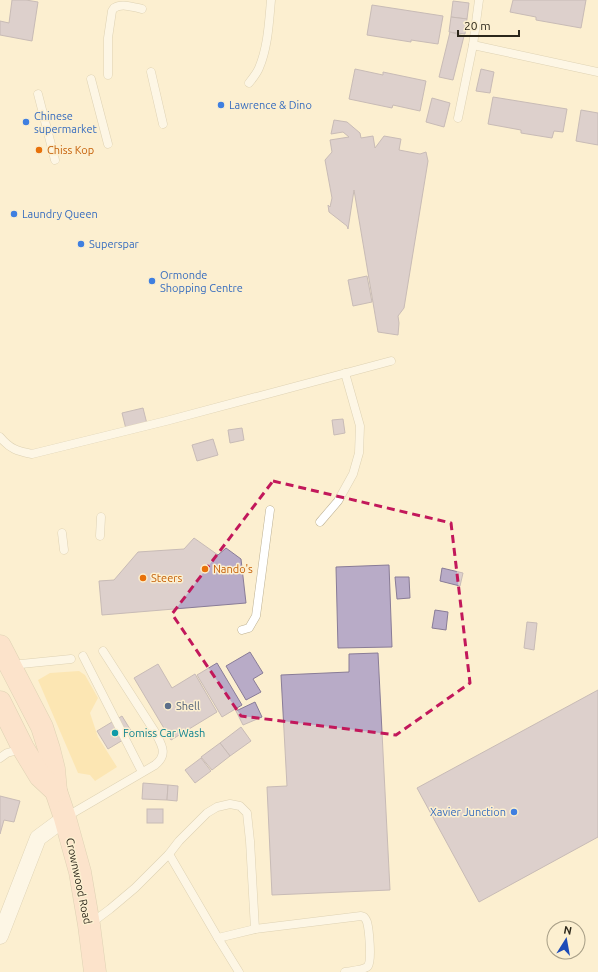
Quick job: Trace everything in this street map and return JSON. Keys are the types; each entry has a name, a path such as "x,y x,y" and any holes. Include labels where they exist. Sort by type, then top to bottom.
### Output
{"main road":[{"name":"Crownwood Road","path":"0,646 42,726 54,769 56,791 80,872 95,972"},
{"name":"Crownwood Road","path":"0,702 23,748 40,776 56,791"}],"street":[{"path":"0,936 38,838 65,818"}],"lane":[{"path":"249,83 259,68 263,55 267,38 271,0"},
{"path":"458,118 473,45 479,0"},
{"path":"108,74 108,38 112,11 114,8 121,6 131,6 142,9"},
{"path":"473,45 598,72"},
{"path":"151,72 162,124"},
{"path":"91,79 108,144"},
{"path":"38,94 55,160"},
{"path":"0,437 5,443 17,451 32,454 173,419 391,361"},
{"path":"320,522 338,501 353,474 359,453 360,426 345,373"},
{"path":"242,630 249,628 256,616 270,510"},
{"path":"100,536 101,517"},
{"path":"62,533 64,550"},
{"path":"65,818 158,763 162,758 162,746 155,732 103,651"},
{"path":"83,656 142,772"},
{"path":"10,665 71,659"},
{"path":"0,758 7,753 23,748"},
{"path":"89,924 135,888 169,854 179,840 207,813 217,807 230,804 240,806 247,813 255,929"},
{"path":"169,854 239,972"},
{"path":"218,938 255,929 363,916 366,919 368,927 371,956 370,962 368,966 363,969 344,972"}],"highlighted area":[{"path":"273,481 451,523 470,683 396,735 241,716 172,614"}],"shaded area":[{"path":"79,671 85,675 98,698 90,713 98,737 117,767 95,781 90,775 78,773 38,680 50,673"}],"building":[{"path":"12,0 38,2 32,41 0,35 0,21 9,23"},
{"path":"513,0 586,0 581,28 536,20 536,17 510,12"},
{"path":"453,1 469,3 467,19 451,17"},
{"path":"372,5 443,16 438,44 411,40 411,42 367,35"},
{"path":"451,17 467,19 465,34 449,32"},
{"path":"450,32 464,36 453,80 439,77"},
{"path":"355,69 383,75 383,72 426,81 420,111 393,105 392,108 349,99"},
{"path":"481,69 494,72 490,93 476,91"},
{"path":"493,97 567,109 563,132 554,131 552,138 521,133 521,130 488,124"},
{"path":"432,98 450,103 444,127 426,122"},
{"path":"581,110 598,113 598,145 576,141"},
{"path":"334,120 347,122 360,133 361,138 373,136 375,148 384,136 401,139 399,150 420,154 426,152 428,161 404,308 398,316 398,335 378,332 354,190 348,229 347,226 329,212 328,205 330,207 332,198 325,160 332,152 330,140 349,137 343,132 331,134"},
{"path":"367,276 372,302 353,306 348,280"},
{"path":"143,408 147,424 126,429 122,413"},
{"path":"343,419 345,433 334,435 332,420"},
{"path":"242,428 244,440 230,443 228,430"},
{"path":"213,439 218,455 197,461 192,445"},
{"path":"194,538 218,555 226,548 241,559 246,603 102,615 99,581 114,580 138,552 184,549"},
{"path":"389,565 392,647 338,648 336,567"},
{"path":"442,568 463,573 460,586 440,581"},
{"path":"395,577 409,577 410,598 397,599"},
{"path":"435,610 448,612 446,630 432,628"},
{"path":"527,622 537,623 534,650 524,648"},
{"path":"250,652 263,673 253,679 261,692 246,700 226,666"},
{"path":"378,653 390,890 272,895 267,787 287,786 281,675 349,672 349,654"},
{"path":"217,663 242,705 222,717 197,675"},
{"path":"158,664 172,688 195,674 217,712 171,740 134,678"},
{"name":"Xavier Junction","path":"598,690 598,837 479,902 417,788"},
{"path":"255,702 262,717 243,725 236,711"},
{"name":"Fomiss Car Wash","path":"122,716 133,734 108,749 97,731"},
{"path":"241,727 251,741 230,756 220,743"},
{"path":"220,743 230,756 212,770 201,757"},
{"path":"201,758 211,771 195,783 185,770"},
{"path":"143,783 168,785 167,800 142,799"},
{"path":"168,785 178,786 177,801 167,800"},
{"path":"0,796 20,801 14,822 4,820 0,834"},
{"path":"147,809 163,809 163,823 147,823"}],"place":[{"name":"Lawrence & Dino","path":"221,105"},
{"name":"Chinese supermarket","path":"26,122"},
{"name":"Chiss Kop","path":"39,150"},
{"name":"Laundry Queen","path":"14,214"},
{"name":"Superspar","path":"81,244"},
{"name":"Ormonde Shopping Centre","path":"152,281"},
{"name":"Nando's","path":"205,569"},
{"name":"Steers","path":"143,578"},
{"name":"Shell","path":"168,706"},
{"name":"Fomiss Car Wash","path":"115,733"},
{"name":"Xavier Junction","path":"514,812"}]}
